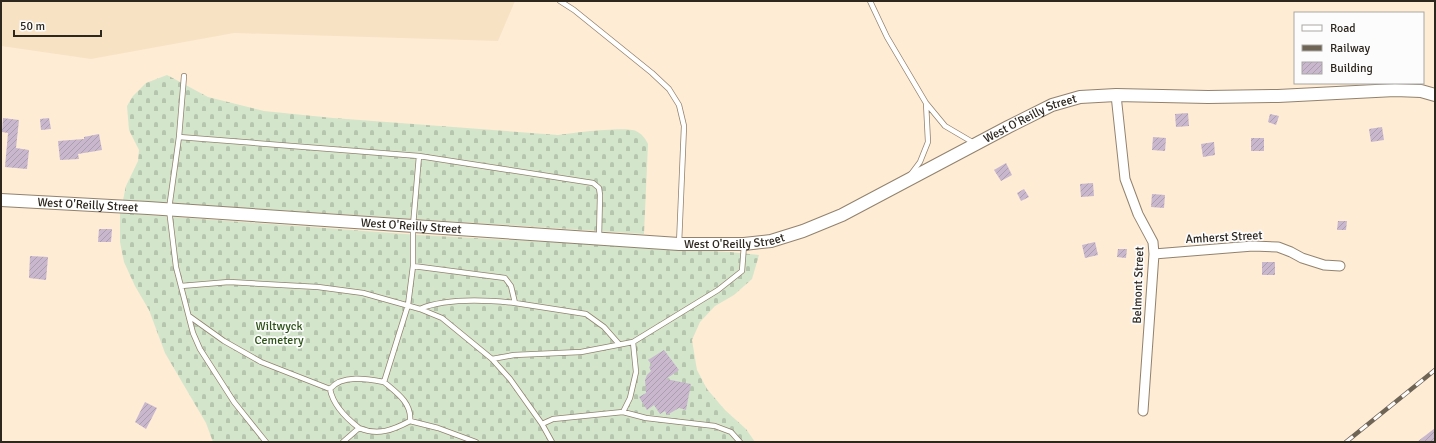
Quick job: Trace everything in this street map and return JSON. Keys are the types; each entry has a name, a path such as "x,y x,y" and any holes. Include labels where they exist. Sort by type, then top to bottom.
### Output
{"street":[{"name":"West O'Reilly Street","path":"1,200 169,209 678,244 744,244 771,241 803,231 842,215 976,144 1052,106 1080,97 1116,94 1216,97 1278,96 1395,90 1420,91 1435,95"},
{"name":"Belmont Street","path":"1116,94 1125,179 1138,214 1153,242 1154,254 1142,411"},
{"name":"Amherst Street","path":"1154,254 1253,246 1278,247 1302,258 1324,265 1340,266"}],"lane":[{"path":"560,1 574,10 652,73 669,89 679,105 684,126 678,244"},
{"path":"870,1 887,37 926,103 945,126 976,144"},
{"path":"184,76 179,137 169,209 176,267 193,333 200,349 234,402 266,442"},
{"path":"905,181 920,162 928,142 926,103"},
{"path":"179,137 419,156 593,183 599,188 600,195 599,238"},
{"path":"384,382 408,305 413,266 413,226 419,156"},
{"path":"492,359 514,355 581,352 633,342 718,290 742,271 744,244"},
{"path":"413,266 506,278 511,286 515,302"},
{"path":"181,286 229,282 318,287 363,293 420,308 442,318 492,359 510,378 542,424 552,442"},
{"path":"420,308 444,302 493,301 515,302 586,314 604,327 619,344"},
{"path":"189,316 224,341 261,362 330,388"},
{"path":"623,412 630,398 636,372 633,342"},
{"path":"330,388 334,384 350,379 367,378 384,382 407,404 411,413 410,421"},
{"path":"330,388 332,396 347,419 359,428 368,432 382,432 396,428 410,421 438,428 476,442"},
{"path":"542,424 553,419 623,412 646,418 715,426 732,432 740,442"},
{"path":"343,442 359,428"}],"shaded area":[{"path":"1,1 515,1 498,41 234,33 91,59 1,46"}],"green space":[{"path":"167,75 208,97 264,111 333,118 558,135 622,129 636,131 643,136 648,144 644,234 123,200 126,186 138,161 139,150 129,130 127,106 133,96 146,83"},
{"name":"Wiltwyck Cemetery","path":"120,213 419,235 730,252 759,255 752,279 734,295 715,306 700,322 692,340 697,370 707,389 725,410 746,429 755,442 213,442 206,423 165,353 149,310 135,286 124,262 120,242"}],"building":[{"path":"1188,113 1189,126 1176,127 1175,114"},
{"path":"1270,114 1279,116 1276,125 1268,122"},
{"path":"3,118 19,120 16,148 29,150 27,169 5,167 8,133 2,132"},
{"path":"49,118 51,129 41,130 40,119"},
{"path":"1382,127 1384,140 1371,142 1369,129"},
{"path":"99,134 102,150 78,154 79,159 60,160 58,141 84,139 84,137"},
{"path":"1153,137 1166,138 1165,151 1152,150"},
{"path":"1251,138 1264,138 1264,151 1251,151"},
{"path":"1214,142 1215,155 1203,157 1201,144"},
{"path":"1006,163 1012,175 1001,181 994,170"},
{"path":"1093,183 1094,196 1081,197 1080,184"},
{"path":"1024,189 1029,197 1021,201 1017,193"},
{"path":"1152,194 1165,195 1164,208 1151,207"},
{"path":"1338,221 1347,221 1346,230 1337,230"},
{"path":"99,229 112,229 111,242 98,242"},
{"path":"1095,242 1098,255 1085,258 1082,245"},
{"path":"1118,249 1127,249 1126,258 1117,257"},
{"path":"30,256 48,257 46,280 29,278"},
{"path":"1262,262 1275,262 1275,275 1262,275"},
{"path":"664,350 679,370 666,379 691,384 686,410 679,408 667,415 665,411 660,414 654,405 647,410 639,397 646,393 645,380 651,371 649,367 652,365 648,360"},
{"path":"145,402 157,408 146,429 135,422"},
{"path":"1435,428 1435,442 1417,442"}],"railway":[{"path":"1346,442 1435,370"}]}
